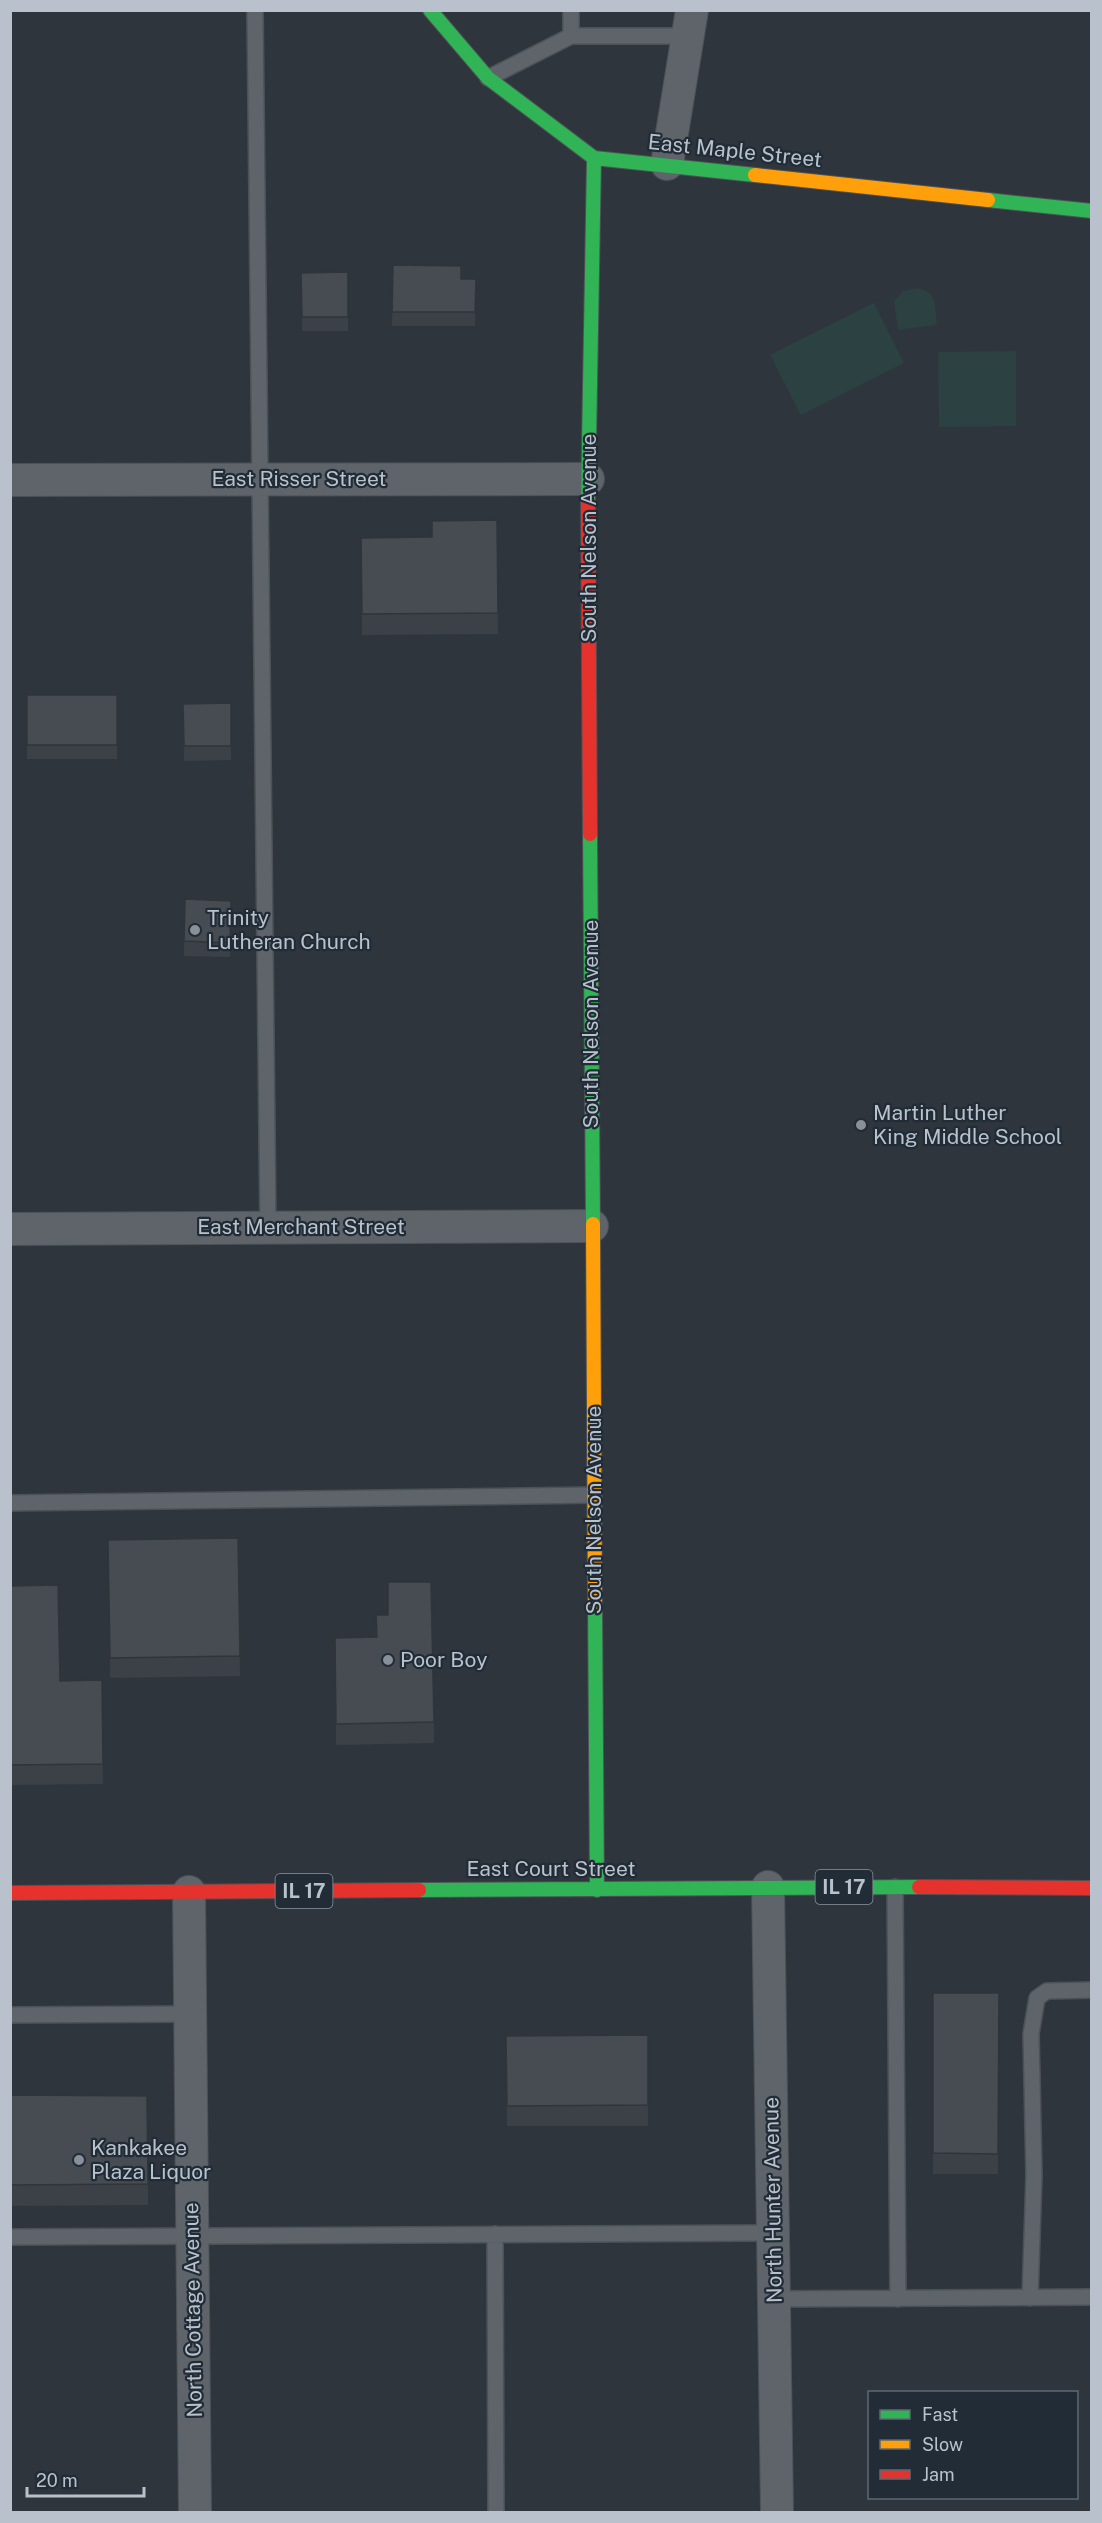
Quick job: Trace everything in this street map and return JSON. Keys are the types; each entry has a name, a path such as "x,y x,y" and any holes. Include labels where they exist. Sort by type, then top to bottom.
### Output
{"main road":[{"path":"430,10 489,78 594,158"},
{"name":"East Maple Street","path":"594,158 1092,211"},
{"name":"South Nelson Avenue","path":"594,158 588,479 597,1890"},
{"name":"East Court Street","path":"10,1893 768,1887 1092,1888"}],"street":[{"path":"667,164 690,23"},
{"name":"East Risser Street","path":"10,480 588,479"},
{"name":"East Merchant Street","path":"10,1229 592,1226"},
{"name":"North Hunter Avenue","path":"768,1887 777,2512"},
{"name":"North Cottage Avenue","path":"189,1892 195,2512"}],"lane":[{"path":"255,10 268,1228"},
{"path":"571,10 571,36"},
{"path":"489,78 571,36 690,23"},
{"path":"10,1503 594,1495"},
{"path":"895,1887 898,2299"},
{"path":"1030,2298 1034,2175 1031,2034 1033,2011 1037,1998 1047,1992 1092,1990"},
{"path":"10,2015 190,2014"},
{"path":"10,2237 773,2232"},
{"path":"495,2234 496,2512"},
{"path":"774,2299 1092,2297"}],"green space":[{"path":"918,288 932,297 937,325 898,330 894,301 903,291"},
{"path":"874,303 904,363 801,415 770,355"},
{"path":"1016,351 1016,426 939,427 938,352"}],"building":[{"path":"393,265 461,266 461,279 476,279 475,312 392,312"},
{"path":"348,272 348,317 302,317 301,273"},
{"path":"497,520 498,613 362,614 361,538 432,537 432,521"},
{"path":"27,695 117,695 117,745 27,745"},
{"path":"231,703 231,746 184,746 183,704"},
{"path":"185,899 231,901 230,943 184,941"},
{"path":"238,1538 240,1656 110,1658 108,1540"},
{"path":"388,1582 431,1582 434,1722 336,1724 335,1638 377,1637 376,1615 388,1615"},
{"path":"58,1585 60,1681 102,1680 103,1764 10,1765 10,1586"},
{"path":"933,1993 999,1993 998,2154 933,2153"},
{"path":"648,2035 648,2105 507,2106 506,2036"},
{"name":"Kankakee Plaza Liquor","path":"10,2095 147,2096 148,2184 10,2185"}],"traffic: fast":[{"path":"430,10 488,78 594,158 755,175"},
{"path":"588,501 594,158"},
{"path":"988,200 1092,211"},
{"path":"590,834 593,1224"},
{"path":"595,1602 597,1890"},
{"path":"419,1890 919,1887"}],"traffic: slow":[{"path":"755,175 988,200"},
{"path":"593,1224 595,1602"}],"traffic: jam":[{"path":"588,501 590,834"},
{"path":"919,1887 1092,1888"},
{"path":"10,1893 419,1890"}],"place":[{"name":"Trinity Lutheran Church","path":"195,930"},
{"name":"Martin Luther King Middle School","path":"861,1125"},
{"name":"Poor Boy","path":"388,1660"},
{"name":"Kankakee Plaza Liquor","path":"79,2160"}]}
